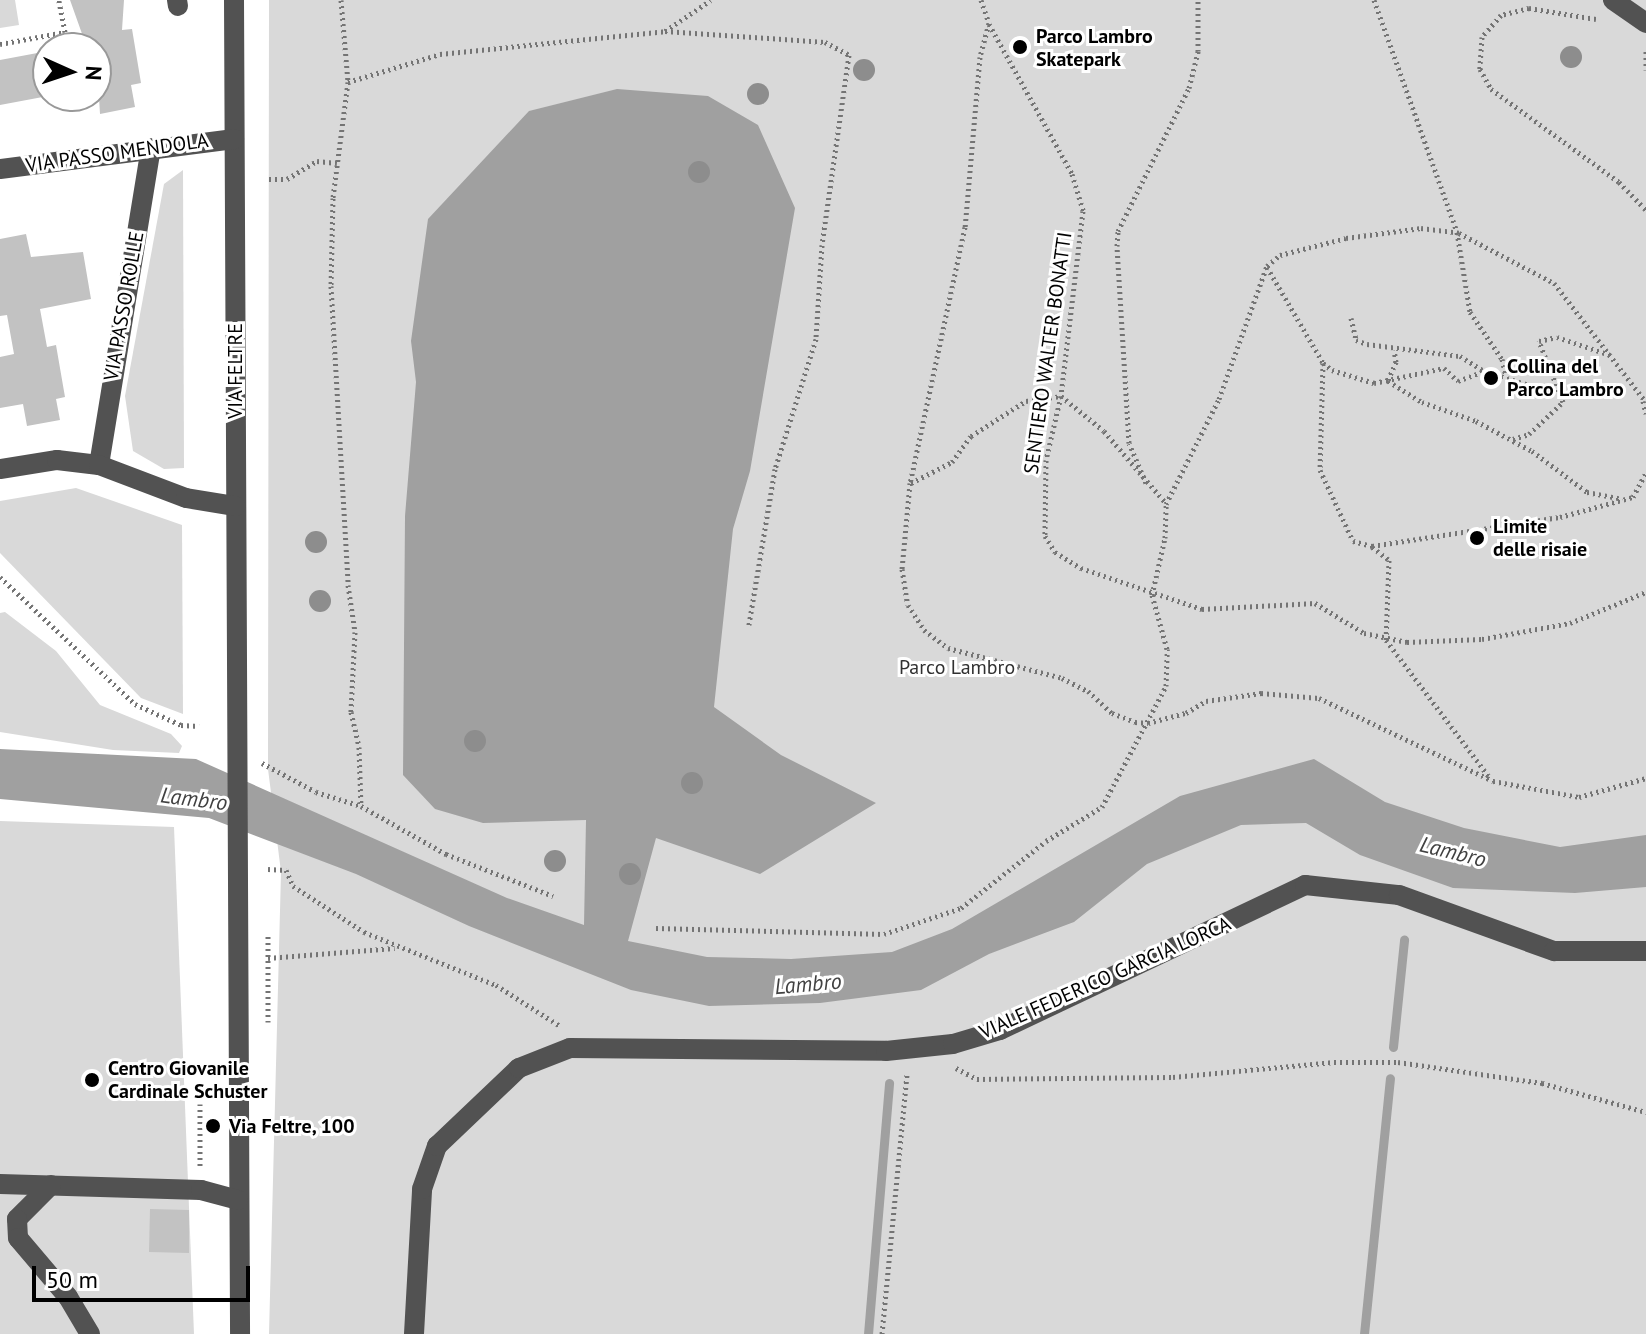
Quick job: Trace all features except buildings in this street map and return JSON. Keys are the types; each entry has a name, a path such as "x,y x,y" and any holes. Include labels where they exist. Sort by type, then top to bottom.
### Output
{"street":[{"name":"VIA FELTRE","path":"234,0 240,1334"},
{"path":"1613,0 1646,23"},
{"name":"VIA PASSO MENDOLA","path":"0,169 234,139"},
{"name":"VIA PASSO ROLLE","path":"99,465 151,148"},
{"path":"0,469 57,460 99,465 186,498 235,506"},
{"name":"VIALE FEDERICO GARCIA LORCA","path":"414,1334 422,1189 437,1146 519,1068 582,1048 917,1050 1000,1030 1305,885 1399,895 1554,951 1646,951"},
{"path":"90,1334 68,1297 18,1238 17,1219 0,1184 201,1190 238,1200"},
{"path":"17,1219 51,1185"}],"path":[{"path":"0,44 65,32 59,0"},
{"path":"341,0 348,82 337,163 331,286 348,585 355,632 351,712 359,747 361,806"},
{"path":"665,31 711,0"},
{"name":"SENTIERO WALTER BONATTI","path":"981,0 989,23 1072,174 1083,211 1061,396 1046,460 1045,536 1055,552 1081,568 1152,595 1202,609 1315,603 1364,633 1386,640"},
{"path":"1146,483 1129,443 1118,231 1189,88 1198,51 1198,0"},
{"path":"1374,0 1457,232 1470,312 1502,359 1506,376"},
{"path":"1602,20 1529,8 1501,15 1482,37 1480,69 1491,89 1619,182 1646,210"},
{"path":"989,23 980,57 957,279 910,483 902,569 908,605 924,630 948,648 1062,678 1088,691 1112,713 1148,723 1186,713 1206,701 1261,693 1319,698 1493,781 1579,797 1646,778"},
{"path":"348,82 440,54 665,31 825,42 849,55 822,245 816,339 775,469 749,625"},
{"path":"1646,51 1646,70"},
{"path":"269,179 287,179 317,161 337,163"},
{"path":"656,928 884,934 961,908 1046,841 1102,807 1166,686 1167,649 1152,595 1165,538 1166,504 1219,399 1267,266 1280,255 1346,238 1421,228 1457,232 1554,283 1644,399 1646,414"},
{"path":"1267,266 1323,363 1320,470 1353,541 1372,546 1560,517 1633,497 1646,473"},
{"path":"1351,318 1356,340 1394,350 1460,356 1484,371 1558,394"},
{"path":"1512,440 1529,434 1537,421 1558,410 1563,402 1558,394 1559,385 1541,358 1539,341 1557,337 1613,356"},
{"path":"1388,381 1396,362 1394,350"},
{"path":"1323,363 1360,381 1388,381 1444,368 1458,381 1484,371"},
{"path":"1388,381 1422,402 1532,451 1587,492 1623,500"},
{"path":"910,483 952,462 971,436 1026,401 1061,396 1104,431 1166,504"},
{"path":"1529,434 1532,451"},
{"path":"1372,546 1389,560 1386,640 1493,781"},
{"path":"0,577 135,704 181,725 199,726"},
{"path":"1386,640 1439,643 1570,623 1646,592"},
{"path":"237,742 268,769 316,792 361,806 446,854 553,896"},
{"path":"268,869 286,870 293,886 305,896 396,948 496,985 554,1022 582,1048"},
{"path":"268,935 268,1022"},
{"path":"268,958 396,948"},
{"path":"882,1334 917,1050 977,1079 1173,1077 1334,1062 1398,1062 1542,1083 1646,1112"},
{"path":"200,1104 200,1168"}],"green space":[{"path":"0,0 15,0 19,25 0,28"},
{"name":"Parco Lambro","path":"269,0 1646,0 1646,1334 269,1334 281,872 268,769"},
{"path":"183,170 184,468 164,469 133,451 125,396 164,184"},
{"path":"76,488 182,525 183,714 141,698 0,553 0,501"},
{"path":"5,612 56,651 100,705 171,734 182,746 179,753 113,750 0,732 0,613"},
{"name":"Centro Giovanile Cardinale Schuster","path":"0,821 174,827 194,1334 0,1334"}],"water":[{"name":"Lambro","path":"617,89 708,96 758,125 795,208 750,471 733,529 714,707 781,755 876,803 760,874 656,838 628,941 707,957 791,959 892,952 952,929 1180,796 1314,759 1385,802 1464,828 1560,847 1646,835 1646,887 1575,893 1453,888 1360,855 1306,823 1241,825 1147,864 1074,922 989,954 921,990 820,1003 709,1006 631,990 469,926 356,874 209,818 0,799 0,749 196,759 507,898 584,925 586,820 483,823 435,809 403,775 405,516 416,382 411,341 428,219 529,111"}],"waterway":[{"path":"1393,1047 1404,940"},
{"path":"1364,1334 1390,1078"},
{"path":"868,1334 889,1083"}],"place":[{"name":"Parco Lambro Skatepark","path":"1020,47"},
{"name":"Collina del Parco Lambro","path":"1491,378"},
{"name":"Limite delle risaie","path":"1477,538"},
{"name":"Centro Giovanile Cardinale Schuster","path":"92,1080"},
{"name":"Via Feltre, 100","path":"213,1126"}]}
